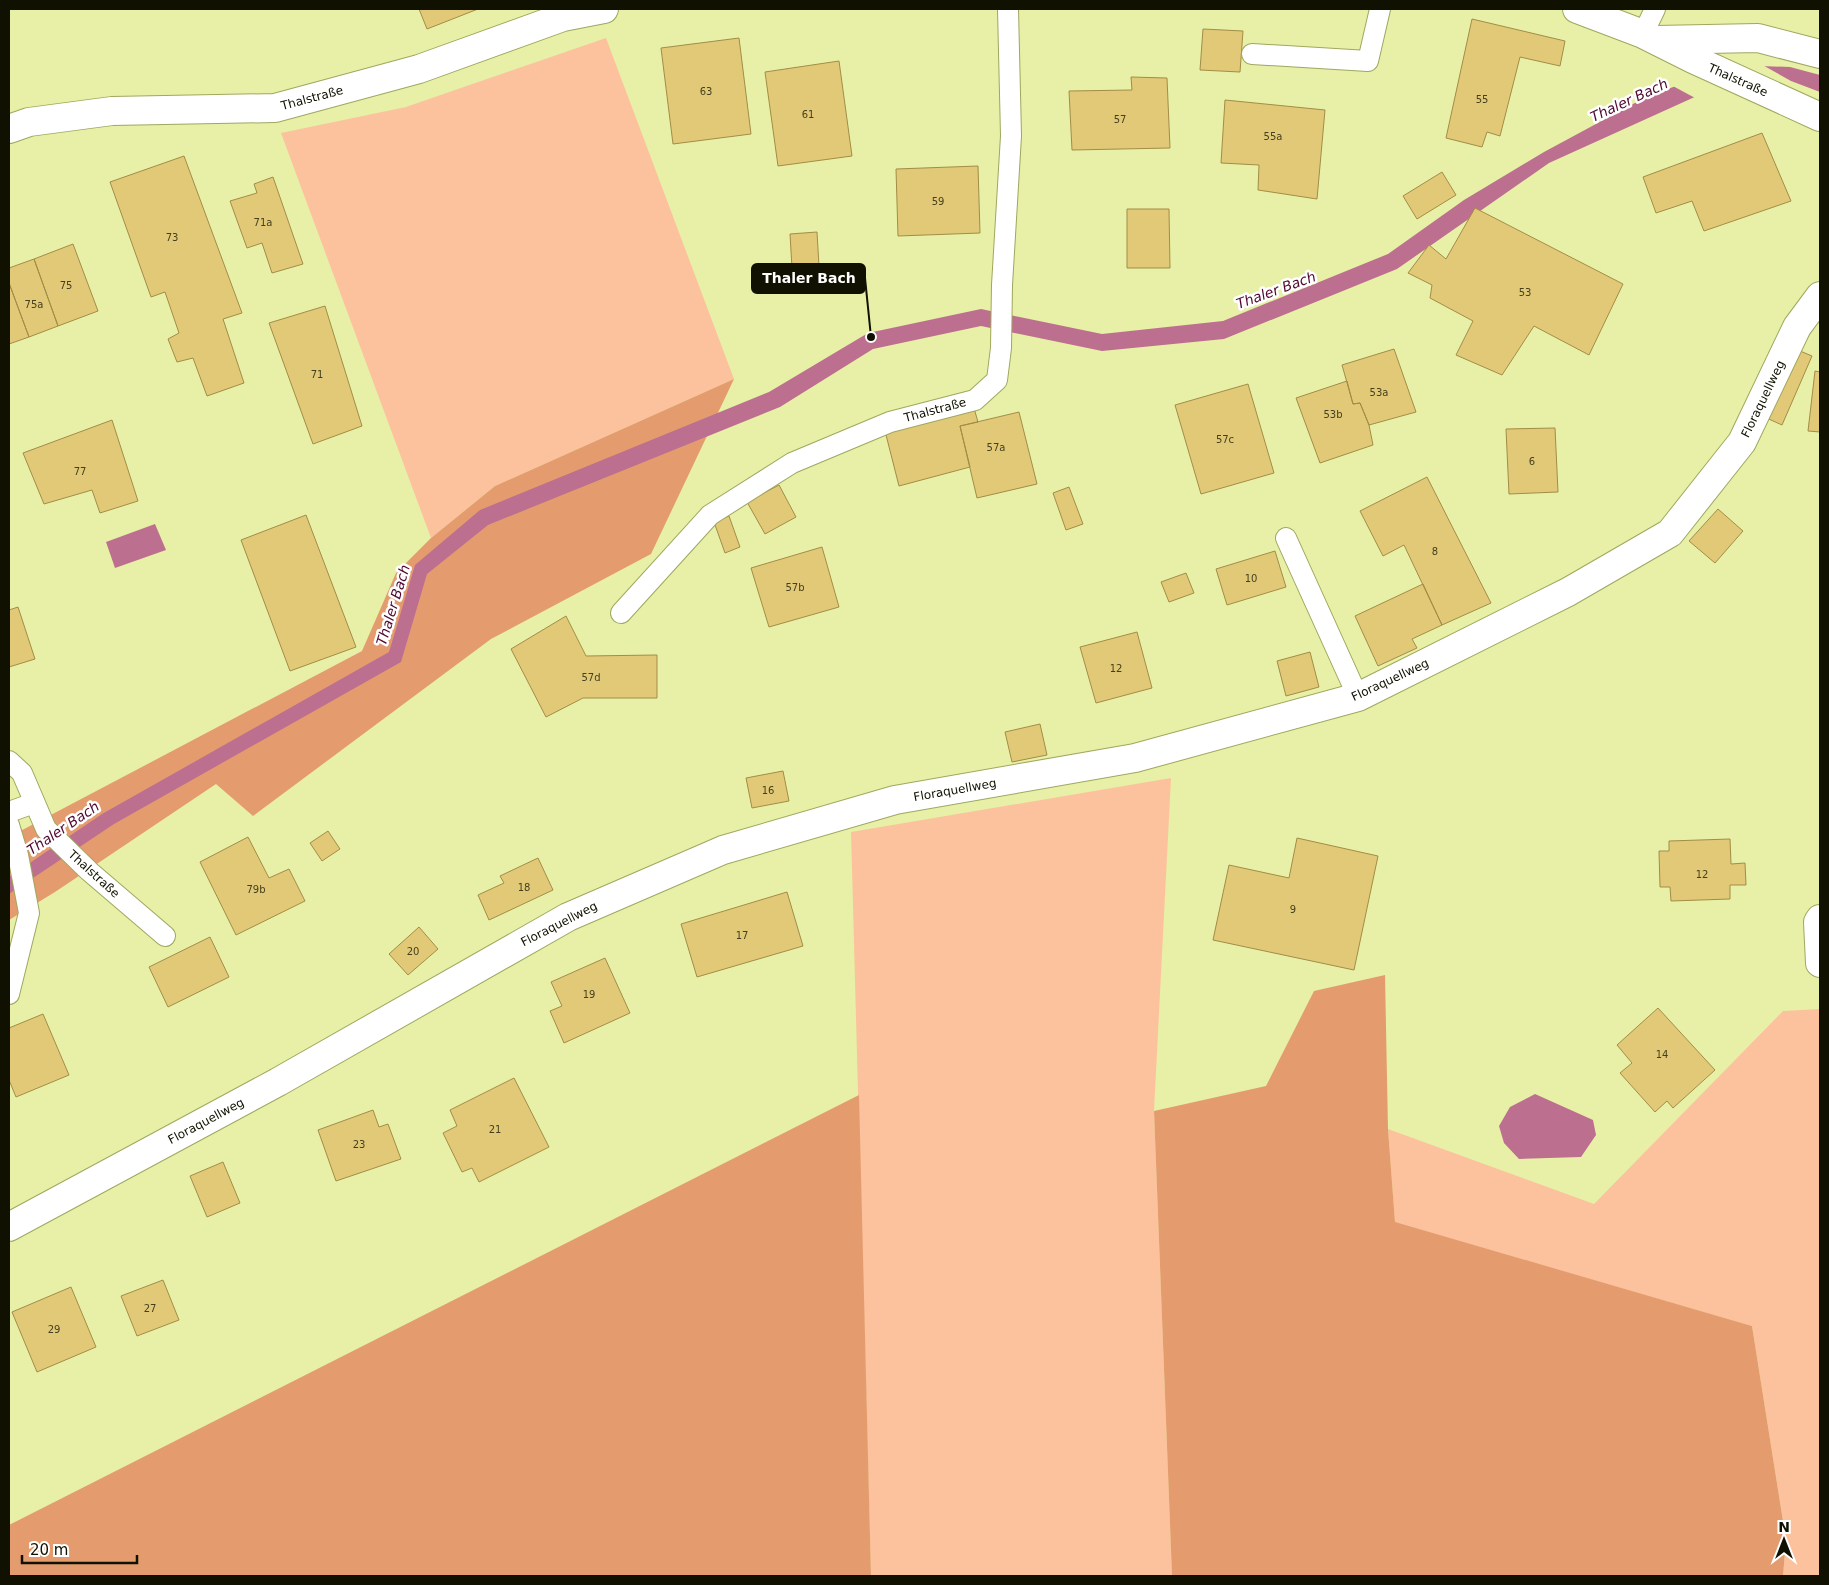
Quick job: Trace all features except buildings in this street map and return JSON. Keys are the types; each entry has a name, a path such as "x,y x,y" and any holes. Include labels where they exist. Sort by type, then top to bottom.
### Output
{"street":[{"name":"Thalstraße","path":"9,129 29,122 112,111 275,108 419,69 563,17 604,9"},
{"name":"Thalstraße","path":"1577,9 1650,37 1693,60 1820,117"},
{"name":"Thalstraße","path":"1650,37 1758,38 1820,54"},
{"name":"Floraquellweg","path":"9,1227 278,1082 568,917 723,850 894,800 1135,758 1358,697 1568,592 1670,532 1742,442 1797,327 1820,296"},
{"path":"1820,919 1818,922 1820,964"}],"lane":[{"name":"Thalstraße","path":"621,613 710,515 792,463 890,422 975,400 997,380 1001,348 1002,285 1011,136 1008,9"},
{"path":"1252,54 1368,61 1380,9"},
{"path":"1650,37 1655,9"},
{"path":"1286,538 1358,697"},
{"name":"Thalstraße","path":"9,761 22,773 46,829 89,871 166,936"},
{"path":"9,812 34,803"},
{"path":"9,825 18,855 29,913 9,994"}],"shaded area":[{"path":"606,38 734,379 495,486 431,538 281,133 406,107"},
{"path":"1733,65 1790,67 1820,75 1820,92 1791,81 1730,81 1549,163 1397,269 1224,339 1102,351 981,326 873,349 780,407 488,525 427,574 401,662 114,824 9,894 9,877 102,814 389,652 415,565 480,510 769,392 868,333 981,309 1102,334 1223,321 1388,254 1464,200 1544,152 1646,97"},
{"path":"734,379 651,554 491,639 253,816 216,784 55,892 9,920 9,837 362,651 396,573 431,538 495,486"},
{"path":"155,524 166,550 115,568 106,542"},
{"path":"1171,778 1154,1111 1172,1576 871,1576 851,832"},
{"path":"1385,975 1388,1129 1395,1222 1752,1326 1786,1540 1783,1576 1172,1576 1154,1111 1266,1086 1314,991"},
{"path":"1820,1009 1820,1576 1783,1576 1786,1540 1752,1326 1395,1223 1388,1129 1594,1204 1783,1011"},
{"path":"1535,1094 1593,1120 1596,1135 1581,1157 1519,1159 1504,1143 1499,1126 1510,1107"},
{"path":"859,1095 871,1576 9,1576 9,1525"}],"pier":[{"path":"1733,63 1759,63 1791,81 1782,83 1731,84 1697,99 1671,85"}],"place":[{"name":"Thaler Bach","path":"871,337"}]}
